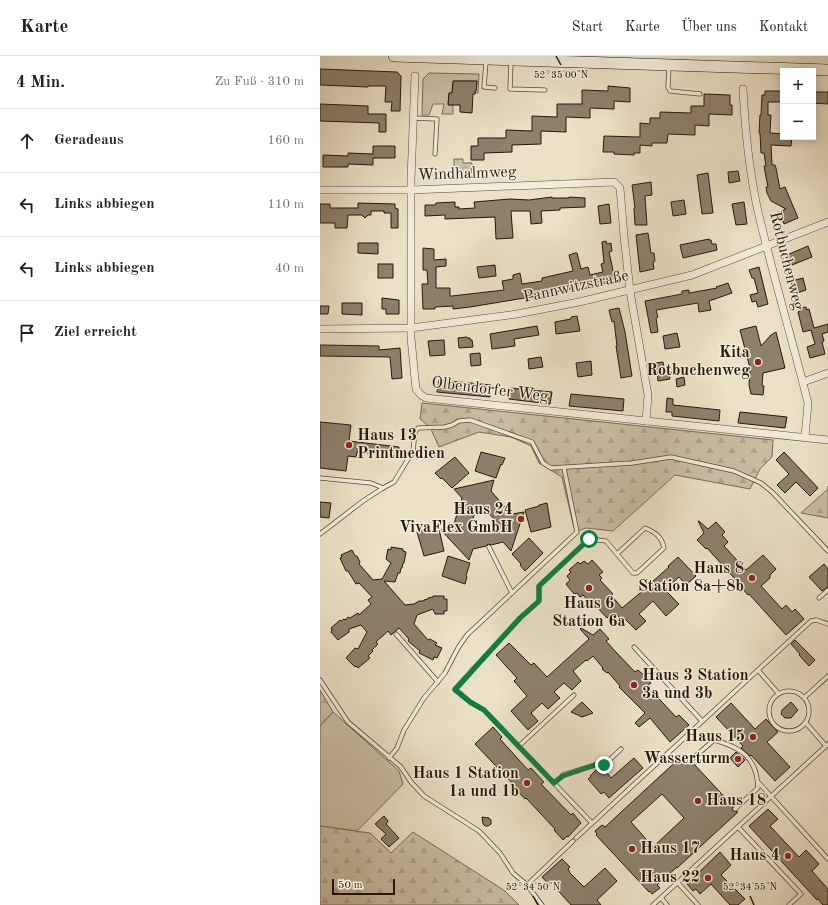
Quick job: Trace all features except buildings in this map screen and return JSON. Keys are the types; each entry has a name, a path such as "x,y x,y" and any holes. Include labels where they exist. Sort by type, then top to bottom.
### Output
{"main road":[{"path":"394,56 511,60 592,59 669,65 828,70"}],"street":[{"name":"Olbendorfer Weg","path":"415,76 411,190 411,338 416,389 420,395 426,398 828,440"},
{"name":"Rotbuchenweg","path":"743,89 745,126 757,206 808,403 805,437"},
{"name":"Windhalmweg","path":"320,190 411,190 614,182 620,188 630,291"},
{"name":"Pannwitzstraße","path":"320,329 411,328 517,314 579,302 692,275 828,222"},
{"path":"630,291 648,395 646,421"},
{"path":"802,382 828,373"}],"lane":[{"path":"486,59 484,87 495,88"},
{"path":"511,60 510,89 545,90"},
{"path":"669,65 668,87 670,91 700,94"},
{"path":"413,118 437,119 436,154"},
{"path":"320,534 363,501 394,482 413,451 415,432 418,428 452,426 459,421 470,420 532,442 543,462 551,468 632,463 671,457 734,471 761,483 772,492 828,551"},
{"path":"390,758 397,748 404,730 420,705 445,672 467,634 577,532 564,468"},
{"path":"320,478 371,483 383,488"},
{"path":"592,823 484,710 470,702 455,690 520,618 539,601 539,586 589,539 606,541 633,573 637,573 664,548 660,537 653,531 645,528 617,554"},
{"path":"489,547 512,593"},
{"path":"819,598 828,590"},
{"path":"527,885 810,621 816,620 828,624"},
{"path":"396,634 438,682"},
{"path":"634,647 702,721"},
{"path":"758,670 778,693"},
{"path":"805,697 828,676"},
{"path":"320,680 348,722 401,767 411,782 424,796 479,831 500,853 513,873 527,885 542,905"},
{"path":"789,690 795,691 805,697 810,710 806,723 801,728 788,731 776,727 772,722 769,709 770,703 778,693 789,690"},
{"path":"519,746 574,695"},
{"path":"654,905 827,745 806,723"},
{"path":"691,760 714,740 724,742 738,749 749,759 757,774 758,788 735,808"},
{"path":"554,783 563,776 598,764 604,765 621,749"},
{"path":"758,782 828,859"},
{"path":"738,827 801,894 789,905"},
{"path":"678,883 698,905"},
{"path":"661,898 667,905"}],"green space":[{"path":"429,73 479,74 478,93 475,93 477,81 453,81 452,93 449,93 448,104 453,105 453,114 442,114 444,104 433,104 429,115 422,115 423,79"},
{"path":"454,159 463,159 463,163 472,163 471,178 454,178"},
{"path":"422,403 773,440 772,457 760,469 750,489 675,475 613,531 586,528 575,532 562,477 539,463 531,446 511,437 479,432 439,447 430,427 420,419"},
{"path":"828,489 828,518 801,513"},
{"path":"320,690 333,712 320,726"},
{"path":"333,712 399,771 403,784 357,831 320,826 320,726"},
{"path":"320,826 370,833 391,853 413,832 505,891 519,905 320,905"}],"place":[{"name":"Kita Rotbuchenweg","path":"758,362"},
{"name":"Haus 13 Printmedien","path":"349,445"},
{"name":"Haus 24 VivaFlex GmbH","path":"521,519"},
{"name":"Haus 8 Station 8a+8b","path":"752,578"},
{"name":"Haus 6 Station 6a","path":"589,588"},
{"name":"Haus 3 Station 3a und 3b","path":"634,685"},
{"name":"Haus 15","path":"753,737"},
{"name":"Wasserturm","path":"738,759"},
{"name":"Haus 1 Station 1a und 1b","path":"527,783"},
{"name":"Haus 18","path":"698,801"},
{"name":"Haus 17","path":"632,849"},
{"name":"Haus 4","path":"788,856"},
{"name":"Haus 22","path":"708,878"}],"route":[{"path":"589,539 539,586 539,601 520,618 455,690 470,702 484,710 554,783 563,776 598,764 604,765"}]}
